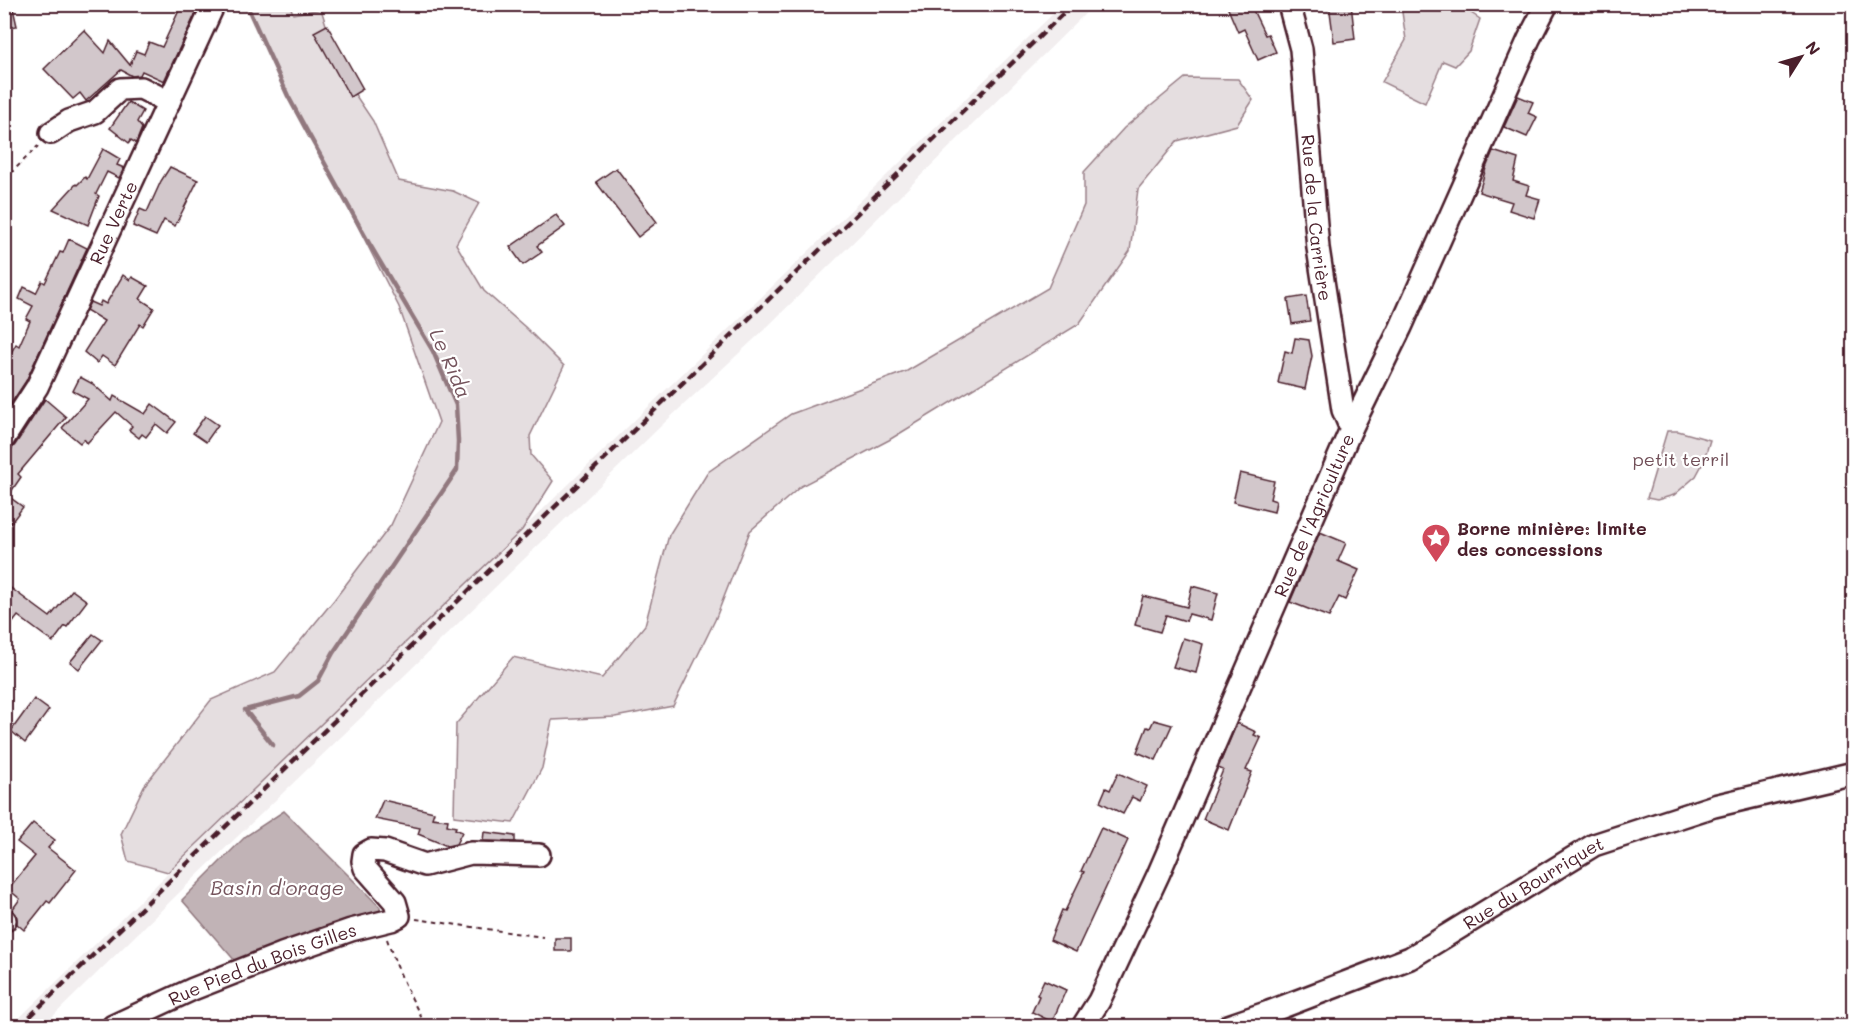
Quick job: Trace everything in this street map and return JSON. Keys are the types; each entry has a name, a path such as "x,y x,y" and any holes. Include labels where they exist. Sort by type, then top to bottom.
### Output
{"street":[{"name":"Rue Verte","path":"4,438 37,387 214,4"},
{"name":"Rue de la Carrière","path":"1289,4 1301,49 1318,248 1343,410 1351,429"},
{"name":"Rue de l'Agriculture","path":"1083,1026 1099,1001 1158,874 1351,429 1401,327 1546,4"},
{"path":"51,133 69,121 95,112 120,89 141,88 170,102"},
{"name":"Rue du Bourriquet","path":"1228,1026 1410,958 1594,845 1714,806 1854,773"},
{"path":"390,919 394,902 365,868 364,854 370,850 385,851 425,866 471,853 539,855"},
{"name":"Rue Pied du Bois Gilles","path":"112,1026 193,989 282,954 390,919"}],"path":[{"path":"4,180 51,133"},
{"path":"426,1026 394,962 390,919 543,937"}],"shaded area":[{"path":"1062,5 1094,5 765,329 662,425 43,1026 11,1026"}],"green space":[{"path":"246,5 290,5 293,14 321,9 342,75 373,121 399,181 453,191 479,203 456,244 484,291 564,366 530,436 531,455 553,481 522,530 168,872 128,861 121,834 144,786 211,700 275,672 334,600 391,525 439,422 399,307 288,96"},
{"path":"1401,5 1459,5 1480,19 1469,51 1455,66 1443,61 1425,103 1382,82 1406,40"},
{"path":"1185,78 1238,79 1253,100 1237,125 1177,141 1138,189 1130,251 1079,324 889,440 801,486 750,531 715,620 673,706 615,717 552,720 542,768 513,823 454,816 456,724 513,657 602,678 645,625 669,535 708,472 791,414 907,371 1048,288 1084,205 1084,172 1124,128"},
{"name":"petit terril","path":"1667,431 1678,431 1710,440 1703,463 1696,476 1674,495 1657,500 1647,498"}],"water":[{"name":"Basin d'orage","path":"284,811 380,907 380,912 236,962 182,900 246,836"}],"building":[{"path":"4,4 12,4 17,26 4,28"},
{"path":"182,4 200,4 164,81 142,71 140,75 132,76 121,70 86,101 80,93 73,99 44,69 84,30 105,53 110,41 130,65 136,51 144,54 149,42 162,47"},
{"path":"1226,4 1250,4 1276,52 1258,60 1244,29 1238,32"},
{"path":"1329,4 1351,4 1355,39 1334,42"},
{"path":"327,25 363,89 350,97 314,32"},
{"path":"1518,96 1533,102 1528,113 1537,117 1527,137 1504,127"},
{"path":"128,102 143,111 137,122 142,128 136,143 131,140 129,143 110,128"},
{"path":"103,149 120,159 117,165 124,168 119,178 107,172 96,194 99,196 88,225 53,209 76,184 85,177 87,179"},
{"path":"1493,151 1518,159 1513,181 1529,186 1526,195 1540,199 1534,218 1509,210 1512,202 1479,192"},
{"path":"170,167 198,180 175,226 164,220 156,236 133,226 140,209 147,212"},
{"path":"616,168 657,222 638,237 596,182"},
{"path":"556,215 565,226 537,246 542,252 523,265 510,247"},
{"path":"69,239 87,248 26,381 4,414 4,365 16,344 19,346 30,321 26,319 33,306 19,299 24,287 36,293 42,281 45,283"},
{"path":"123,275 148,286 140,299 154,308 143,326 140,324 115,365 102,356 97,363 84,352 104,321 86,310 90,302 99,306 101,301 106,304"},
{"path":"1306,296 1310,321 1292,324 1288,299"},
{"path":"1295,338 1309,340 1312,356 1305,389 1278,383 1285,351 1292,353"},
{"path":"80,377 93,384 112,401 114,396 145,414 152,404 176,422 167,433 156,424 146,437 142,434 139,438 129,430 132,426 116,412 87,443 84,439 80,443 62,428 88,399 73,391"},
{"path":"45,399 66,417 18,474 21,477 8,496 23,507 4,532 4,457 15,445"},
{"path":"205,416 218,425 206,442 193,433"},
{"path":"1240,473 1274,481 1270,499 1276,501 1274,512 1233,502"},
{"path":"1320,532 1346,543 1338,561 1359,570 1345,600 1339,597 1329,617 1290,602"},
{"path":"4,583 50,617 72,590 87,601 53,642 18,616 4,634"},
{"path":"1192,586 1218,593 1211,620 1189,614 1186,621 1166,615 1160,632 1135,625 1143,596 1187,607"},
{"path":"93,634 102,640 79,669 70,662"},
{"path":"1183,638 1203,644 1196,673 1173,667"},
{"path":"34,699 49,710 25,743 11,731"},
{"path":"1154,720 1172,725 1156,760 1137,752 1147,727 1150,728"},
{"path":"1237,723 1256,732 1254,735 1261,738 1246,770 1252,772 1229,830 1203,819 1223,770 1218,768"},
{"path":"1118,773 1147,786 1140,801 1132,797 1123,814 1100,802 1106,788 1110,790"},
{"path":"383,800 434,812 432,818 448,820 447,825 456,827 455,829 462,832 456,844 447,846 418,834 420,828 375,819"},
{"path":"33,823 55,840 48,848 76,870 50,903 47,901 24,930 17,924 16,914 12,910 20,899 8,889 35,856 17,842"},
{"path":"1101,828 1128,840 1076,952 1050,940 1062,910 1065,911 1084,872 1081,871"},
{"path":"484,832 515,836 515,842 483,841"},
{"path":"555,938 571,938 571,951 555,951"},
{"path":"1044,980 1066,990 1052,1022 1032,1012"}],"waterway":[{"name":"Le Rida","path":"246,4 288,96 370,245 433,351 456,405 458,441 457,470 333,653 318,681 299,696 245,710 273,745"}],"railway":[{"path":"20,1026 1073,4"}],"place":[{"name":"Borne minière: limite des concessions","path":"1436,564"}]}
